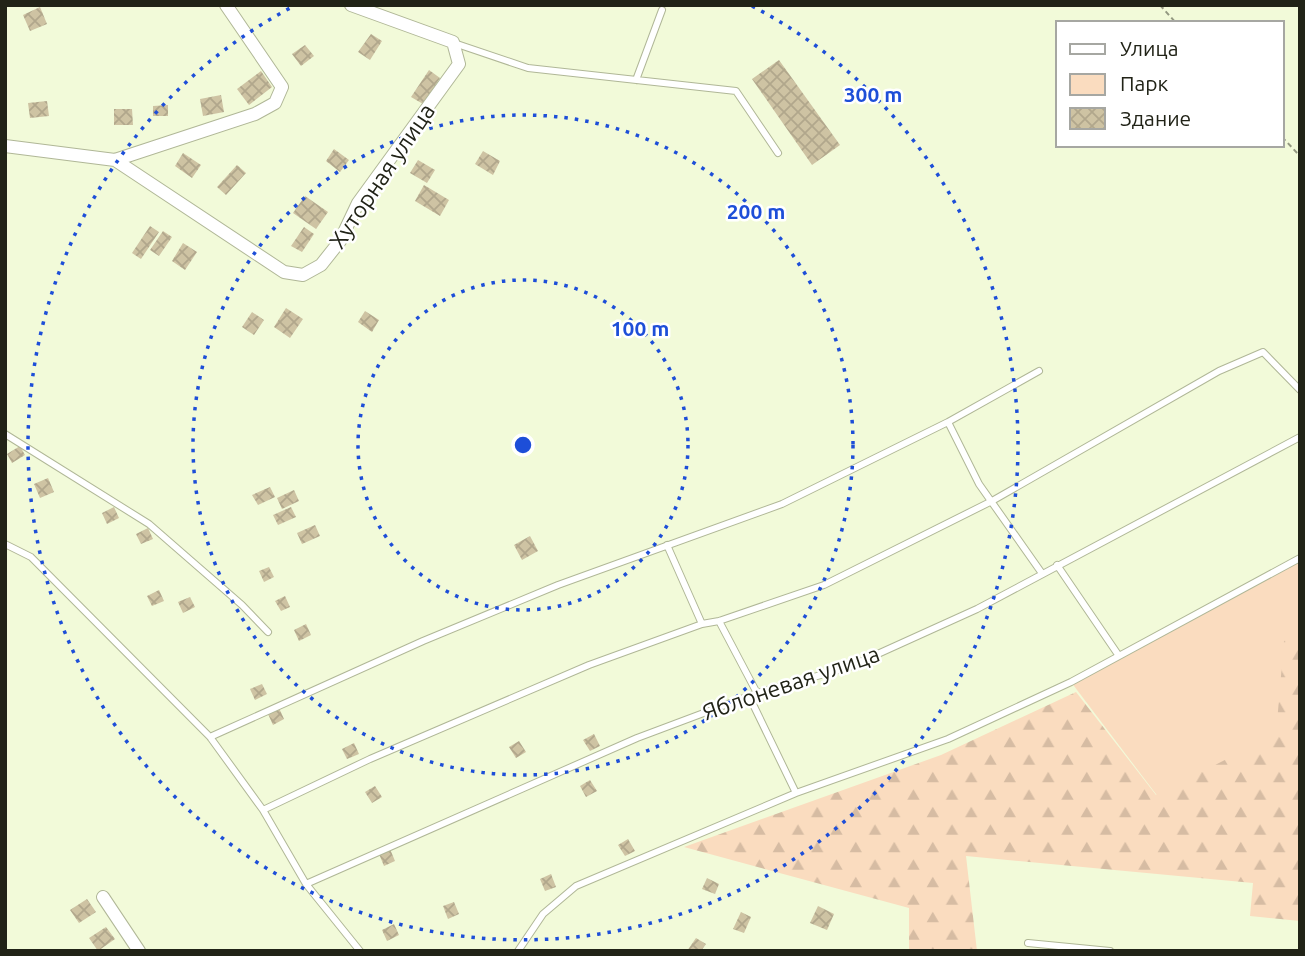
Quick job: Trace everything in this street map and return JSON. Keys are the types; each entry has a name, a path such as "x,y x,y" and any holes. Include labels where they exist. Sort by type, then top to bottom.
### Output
{"street":[{"path":"5,146 115,160 255,114 275,103 282,87 226,5"},
{"path":"351,5 453,42"},
{"name":"Хуторная улица","path":"115,160 284,272 303,275 321,265 340,241 358,203 459,64 453,42"},
{"path":"103,897 139,951"}],"lane":[{"path":"636,80 662,10"},
{"path":"453,42 528,68 736,92 778,153"},
{"path":"263,810 370,760 589,665 702,624 719,621 824,585 992,501 1219,371 1263,352 1300,390"},
{"path":"210,737 423,640 558,585 782,504 948,422 1039,371"},
{"path":"948,422 979,484 1041,572"},
{"path":"5,435 149,524 242,605 268,632"},
{"name":"Яблоневая улица","path":"306,884 637,738 757,693 849,667 977,609 1041,572 1300,437"},
{"path":"5,544 31,557 210,737 263,810 306,884 360,951"},
{"path":"667,545 702,624"},
{"path":"517,951 543,914 576,886 796,793 948,739 1071,682 1300,558"},
{"path":"1057,565 1119,656"},
{"path":"719,621 757,693"},
{"path":"749,696 796,793"},
{"path":"1028,943 1110,951"}],"path":[{"path":"1160,5 1174,21"},
{"path":"1284,139 1300,156"}],"green space":[{"path":"1300,558 1300,736 1162,802 1071,682"},
{"path":"1300,631 1300,921 1250,916 1253,883 966,856 977,951 909,951 909,908 684,847 941,755 1076,692 1156,795 1276,734 1284,641"}],"building":[{"path":"40,7 47,24 30,31 23,15"},
{"path":"371,34 382,41 370,60 358,52"},
{"path":"305,45 314,56 301,66 292,54"},
{"path":"779,60 840,145 812,165 752,79"},
{"path":"429,70 440,78 423,104 411,97"},
{"path":"261,71 272,87 249,105 237,89"},
{"path":"221,95 224,112 203,116 200,99"},
{"path":"47,101 49,116 30,118 28,103"},
{"path":"168,105 168,116 153,116 153,106"},
{"path":"114,109 132,109 133,125 114,125"},
{"path":"334,149 349,160 340,172 326,161"},
{"path":"483,151 500,161 493,175 475,164"},
{"path":"183,153 201,165 192,178 175,166"},
{"path":"418,160 435,170 427,183 410,173"},
{"path":"237,165 246,173 226,195 217,187"},
{"path":"424,185 449,200 440,216 415,201"},
{"path":"305,196 328,212 316,229 293,213"},
{"path":"150,226 159,232 141,259 132,253"},
{"path":"304,227 314,234 302,252 291,246"},
{"path":"163,231 172,237 159,256 150,250"},
{"path":"183,243 197,252 185,270 172,261"},
{"path":"286,308 303,319 290,338 274,327"},
{"path":"365,311 379,320 372,332 358,322"},
{"path":"252,312 264,320 254,335 242,327"},
{"path":"20,446 25,455 12,463 7,454"},
{"path":"48,478 54,492 40,498 34,484"},
{"path":"270,487 275,497 258,505 252,495"},
{"path":"294,490 299,501 282,509 277,498"},
{"path":"114,507 119,518 107,524 102,513"},
{"path":"291,507 296,517 278,525 273,515"},
{"path":"315,525 320,536 302,544 297,533"},
{"path":"148,528 153,539 141,544 136,534"},
{"path":"530,536 538,551 522,560 514,545"},
{"path":"269,567 274,577 264,582 259,571"},
{"path":"159,590 164,601 152,606 147,596"},
{"path":"285,596 290,607 281,611 275,601"},
{"path":"190,597 195,607 183,613 178,602"},
{"path":"306,624 311,635 299,641 294,630"},
{"path":"262,684 267,694 255,700 250,689"},
{"path":"279,708 284,719 273,725 268,714"},
{"path":"594,734 600,746 590,751 583,740"},
{"path":"519,741 526,752 516,758 509,747"},
{"path":"354,743 359,754 347,759 342,749"},
{"path":"590,780 597,791 586,797 580,786"},
{"path":"375,786 382,797 372,803 365,792"},
{"path":"628,839 635,851 625,856 618,845"},
{"path":"390,849 395,861 384,866 379,854"},
{"path":"551,874 556,887 545,891 540,879"},
{"path":"707,878 719,884 715,894 702,889"},
{"path":"87,899 96,912 79,923 70,910"},
{"path":"454,902 459,914 448,919 443,906"},
{"path":"818,906 834,914 827,930 810,923"},
{"path":"741,912 751,917 744,933 733,929"},
{"path":"394,924 399,935 387,941 382,930"},
{"path":"106,927 115,939 98,951 89,938"},
{"path":"696,938 706,944 701,951 687,951"}]}
